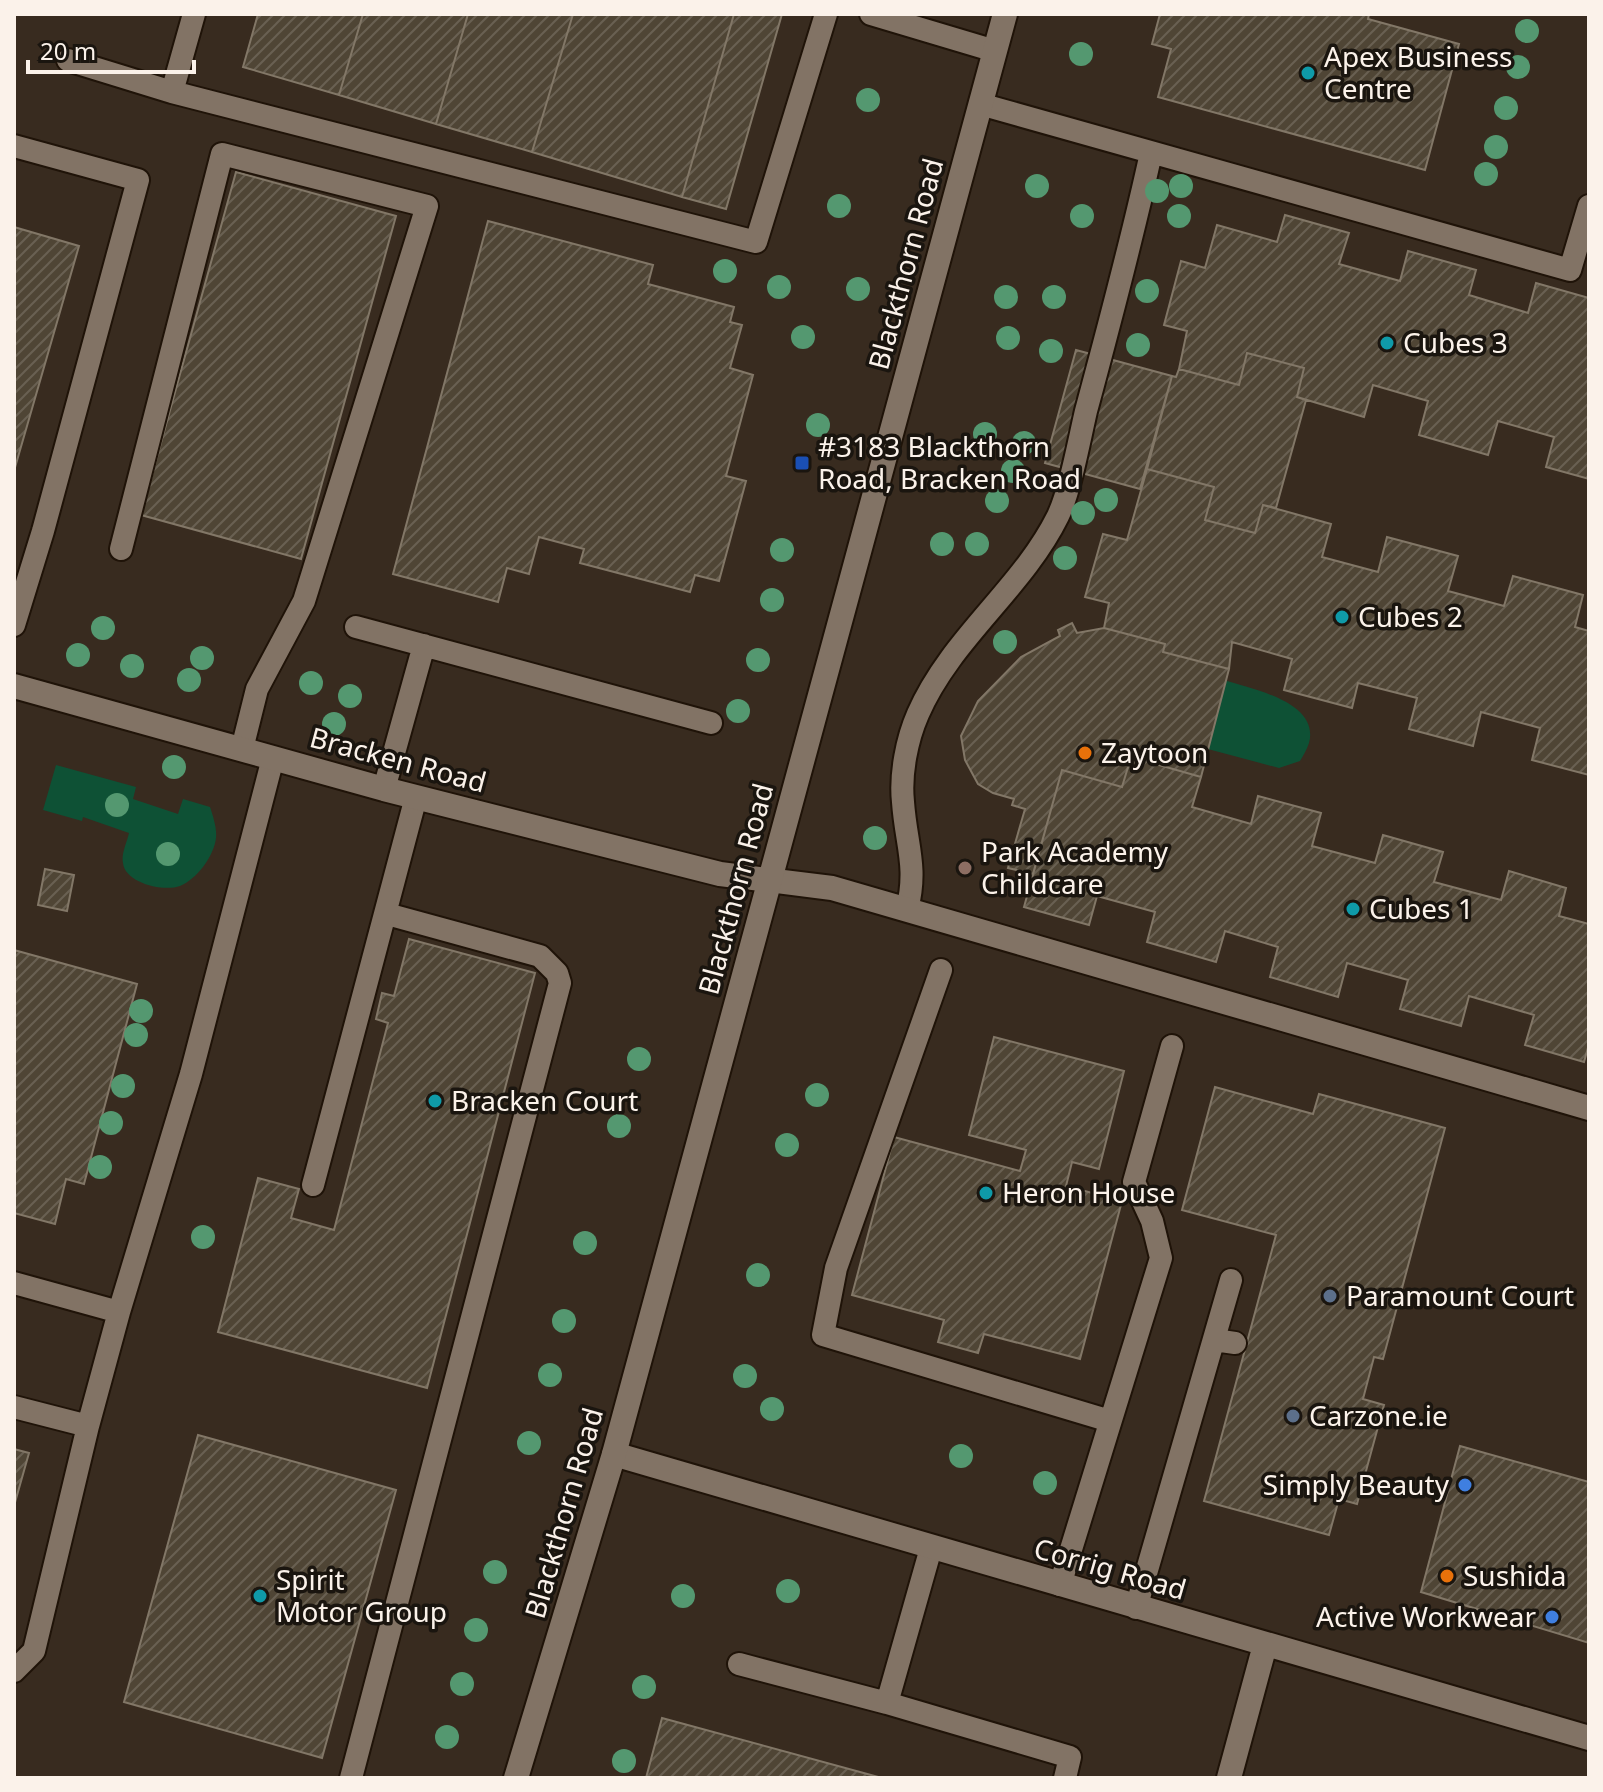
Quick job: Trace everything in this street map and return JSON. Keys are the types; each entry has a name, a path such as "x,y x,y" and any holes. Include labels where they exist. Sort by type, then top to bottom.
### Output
{"street":[{"name":"Blackthorn Road","path":"516,1778 614,1454 1005,14"},
{"name":"Bracken Road","path":"14,686 384,789 720,874 832,888 1589,1108"},
{"name":"Corrig Road","path":"614,1454 1589,1738"},
{"path":"1229,1778 1265,1645"}],"lane":[{"path":"172,92 194,14"},
{"path":"68,60 172,92 756,242 826,14"},
{"path":"871,14 995,51"},
{"path":"980,104 1570,270 1589,206"},
{"path":"14,146 138,180 43,531 14,625"},
{"path":"907,910 913,886 911,850 902,801 904,765 918,714 974,626 1035,555 1059,514 1132,241 1151,153"},
{"path":"121,549 222,154 427,206 304,601 257,689 242,749"},
{"path":"356,627 711,723"},
{"path":"384,789 424,645"},
{"path":"14,1671 34,1651 88,1426 191,1074 273,758"},
{"path":"313,1185 416,797"},
{"path":"351,1778 560,983 557,973 540,956 387,914"},
{"path":"941,970 836,1268 823,1335 1110,1421"},
{"path":"1060,1585 1161,1258 1152,1221 1134,1182 1172,1046"},
{"path":"1136,1608 1224,1342 1231,1280"},
{"path":"14,1283 119,1312"},
{"path":"14,1407 88,1426"},
{"path":"887,1703 931,1548"},
{"path":"739,1664 887,1703 1070,1757 1065,1778"}],"green space":[{"path":"1224,680 1266,693 1294,707 1304,717 1310,729 1309,743 1300,761 1279,768 1204,748"},
{"path":"56,765 136,787 133,799 178,814 183,799 210,807 216,834 215,845 208,859 193,878 180,886 155,887 137,881 125,870 123,863 129,833 83,817 82,821 43,810"}],"building":[{"path":"258,14 363,14 339,95 243,67"},
{"path":"363,14 468,14 436,124 339,95"},
{"path":"468,14 573,14 532,152 436,124"},
{"path":"573,14 734,14 682,197 532,152"},
{"path":"734,14 782,14 726,209 682,197"},
{"name":"Apex Business Centre","path":"1160,14 1369,14 1368,19 1459,44 1425,170 1158,97 1171,49 1152,44"},
{"path":"236,172 396,216 301,559 141,515"},
{"name":"Cubes 3","path":"1285,215 1349,233 1339,264 1400,281 1408,251 1476,270 1469,295 1528,313 1536,283 1589,298 1589,479 1546,467 1554,437 1498,421 1488,455 1419,435 1428,401 1373,385 1364,417 1297,397 1304,368 1247,353 1239,385 1179,369 1187,331 1164,325 1181,261 1205,268 1217,225 1277,242"},
{"path":"488,221 653,265 648,284 734,307 730,322 742,325 730,368 753,375 726,476 746,481 719,581 695,575 690,592 580,563 584,549 539,537 529,574 507,568 498,602 393,574"},
{"path":"14,227 79,246 14,471"},
{"path":"1076,350 1172,376 1140,489 1045,463"},
{"path":"1247,353 1304,368 1297,397 1306,400 1276,508 1263,505 1255,533 1205,520 1214,487 1147,469 1172,376 1176,377 1179,369 1239,385"},
{"name":"Cubes 2","path":"1147,469 1214,487 1205,520 1255,533 1263,505 1331,524 1322,557 1378,572 1387,537 1458,556 1448,591 1504,606 1513,576 1583,595 1575,627 1589,631 1589,775 1532,760 1540,728 1481,712 1473,746 1409,729 1417,698 1358,683 1352,708 1284,690 1292,659 1232,642 1229,669 1163,652 1165,644 1104,628 1109,603 1085,597 1103,534 1127,540"},
{"name":"Zaytoon","path":"1072,623 1077,633 1104,628 1165,644 1163,652 1229,669 1201,777 1131,757 1122,787 1062,770 1033,874 1008,868 1025,809 1012,805 1014,799 993,793 978,784 965,760 961,736 978,701 1021,657 1060,636 1058,630"},
{"name":"Cubes 1","path":"1131,757 1201,777 1192,807 1251,824 1258,796 1321,813 1312,846 1375,863 1383,835 1443,852 1434,882 1501,900 1509,871 1566,888 1559,916 1589,924 1589,1044 1584,1062 1525,1045 1534,1015 1469,996 1461,1026 1400,1009 1408,980 1347,963 1338,997 1270,977 1278,947 1225,931 1216,962 1147,942 1155,912 1097,896 1089,925 1024,907 1062,770 1122,787"},
{"path":"45,869 74,875 67,911 38,905"},
{"name":"Bracken Court","path":"409,939 535,973 427,1388 218,1332 258,1178 299,1189 291,1218 334,1230 388,1023 376,1019 382,993 394,996"},
{"path":"14,950 137,984 84,1184 66,1179 55,1224 14,1213"},
{"name":"Heron House","path":"994,1037 1124,1071 1099,1169 1072,1162 1066,1186 1122,1201 1080,1359 984,1334 978,1353 938,1342 944,1320 852,1295 894,1137 1020,1171 1026,1150 969,1135"},
{"name":"Paramount Court","path":"1215,1087 1313,1114 1319,1094 1445,1128 1383,1359 1374,1357 1363,1399 1384,1405 1357,1504 1339,1499 1329,1535 1204,1501 1276,1235 1182,1210"},
{"name":"Spirit Motor Group","path":"198,1435 396,1490 322,1758 124,1702"},
{"path":"1460,1446 1589,1482 1589,1643 1421,1592"},
{"path":"14,1449 29,1453 14,1506"},
{"path":"662,1718 882,1778 646,1778"}],"place":[{"name":"Apex Business Centre","path":"1308,73"},
{"name":"Cubes 3","path":"1387,343"},
{"name":"#3183 Blackthorn Road, Bracken Road","path":"802,463"},
{"name":"Cubes 2","path":"1342,617"},
{"name":"Zaytoon","path":"1085,753"},
{"name":"Park Academy Childcare","path":"965,868"},
{"name":"Cubes 1","path":"1353,909"},
{"name":"Bracken Court","path":"435,1101"},
{"name":"Heron House","path":"986,1193"},
{"name":"Paramount Court","path":"1330,1296"},
{"name":"Carzone.ie","path":"1293,1416"},
{"name":"Simply Beauty","path":"1465,1485"},
{"name":"Sushida","path":"1447,1576"},
{"name":"Spirit Motor Group","path":"260,1596"},
{"name":"Active Workwear","path":"1552,1617"}]}
